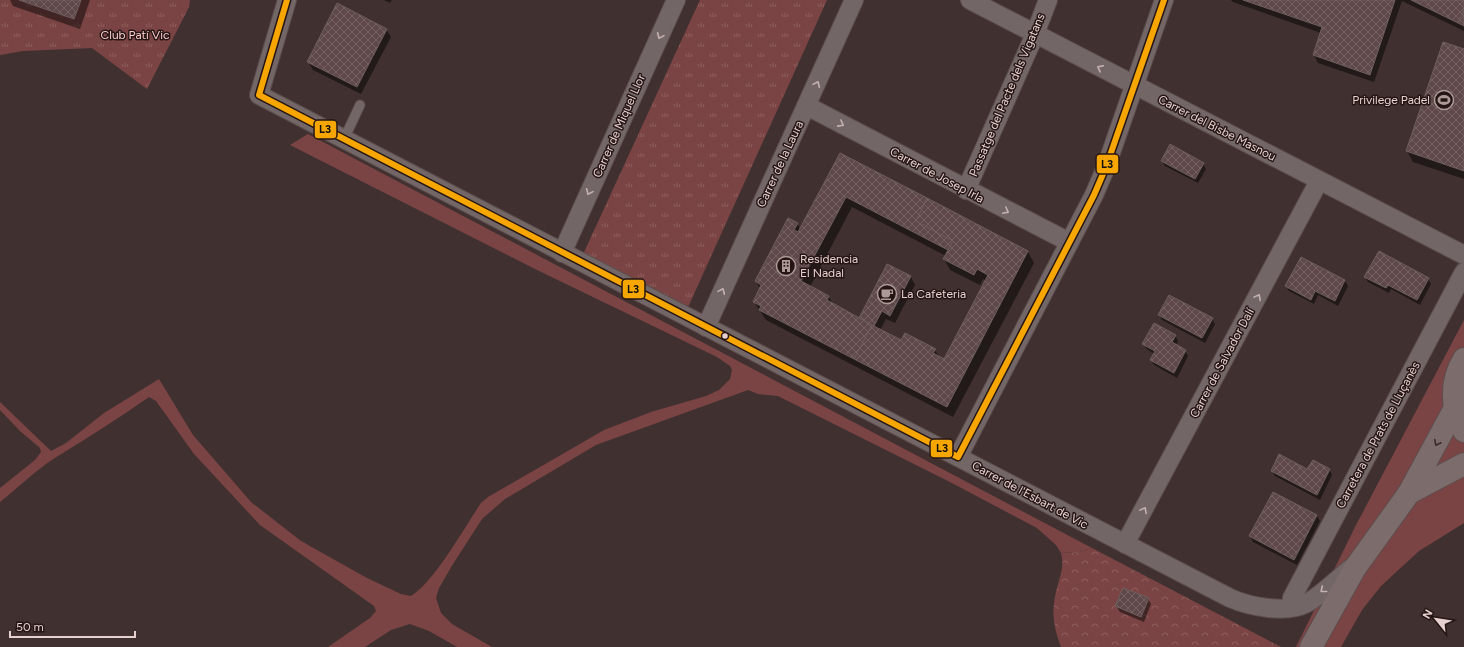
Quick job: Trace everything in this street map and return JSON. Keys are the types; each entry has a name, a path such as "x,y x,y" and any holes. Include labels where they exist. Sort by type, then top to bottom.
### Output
{"street":[{"name":"Carrer de l'Esbart de Vic","path":"287,0 260,96 1125,544 1245,604 1283,609 1306,603 1351,568 1355,568"},
{"name":"Carrer de Miquel Llor","path":"562,253 676,0"},
{"name":"Carrer de la Laura","path":"706,327 854,0"},
{"name":"Carrer del Bisbe Masnou","path":"970,0 1464,255"},
{"name":"Passatge del Pacte dels Vigatans","path":"966,190 1035,34 1048,0"},
{"path":"958,457 1106,167 1164,0"},
{"name":"Carrer de Josep Irla","path":"807,106 966,190 1069,242"},
{"name":"Carrer de Salvador Dalí","path":"1125,544 1319,181"},
{"name":"Carretera de Prats de Lluçanès","path":"1292,598 1464,272"},
{"path":"1464,359 1457,372 1455,382 1455,408 1464,431"},
{"path":"1311,647 1355,568 1409,493 1455,408"},
{"path":"1409,493 1464,464"}],"lane":[{"path":"344,139 360,105"}],"green space":[{"name":"Club Patí Vic","path":"0,0 190,0 189,7 147,89 92,48 23,51 0,55"},
{"path":"700,0 827,0 684,316 580,261"},
{"path":"308,134 1092,548 1079,552 1061,553 1056,545 1037,528 948,481 778,396 758,394 748,390 596,445 505,499 482,519 439,588 436,598 441,613 452,624 492,647 457,647 429,631 410,624 391,630 365,647 328,647 370,618 376,611 374,606 260,525 194,454 156,401 149,397 50,461 0,502 0,488 35,460 41,452 40,448 20,431 0,410 0,402 51,451 66,443 104,413 159,379 193,435 251,502 301,541 367,578 401,594 411,596 430,579 481,503 488,497 604,430 651,412 706,396 719,390 730,379 732,370 730,366 717,357 535,269 290,145"},
{"path":"1464,320 1464,523 1419,551 1381,586 1362,610 1341,647 1296,647 1355,527"},
{"path":"1092,548 1281,647 1061,647 1055,627 1054,599 1062,568 1061,553 1079,552"}],"building":[{"path":"19,0 81,0 74,19"},
{"path":"1243,0 1395,0 1370,75 1313,55 1322,27"},
{"path":"1411,0 1464,0 1464,10 1458,23"},
{"path":"337,3 387,29 357,87 307,62"},
{"path":"1464,10 1464,26 1458,23"},
{"name":"Privilege Padel","path":"1443,42 1464,49 1464,171 1406,151"},
{"path":"1170,144 1204,163 1195,179 1161,161"},
{"name":"Residencia El Nadal","path":"840,153 927,198 916,221 953,241 948,250 846,197 801,281 829,296 827,300 872,325 854,359 759,310 761,306 753,302 761,285 755,281 788,218 798,223 794,230 798,232"},
{"path":"927,198 1028,251 947,407 854,359 872,325 901,340 905,333 936,349 933,353 944,359 988,275 977,269 974,275 943,259 953,241 916,221"},
{"path":"1379,251 1429,278 1417,300 1388,285 1386,288 1364,277"},
{"path":"1301,257 1345,280 1335,301 1315,291 1311,300 1285,286"},
{"name":"La Cafeteria","path":"887,264 911,276 890,316 882,311 874,326 859,318"},
{"path":"1169,295 1213,318 1202,338 1158,315"},
{"path":"1154,323 1176,335 1172,342 1186,350 1174,373 1150,360 1155,351 1142,344"},
{"path":"1279,454 1307,469 1313,460 1330,469 1317,495 1271,471"},
{"path":"1273,492 1317,515 1294,560 1249,536"},
{"path":"1123,588 1149,598 1141,617 1115,606"}],"transit line":[{"name":"L3","path":"287,0 259,95 958,457 1094,195 1106,167 1164,0"}],"place":[{"name":"Privilege Padel","path":"1444,100"},
{"name":"Residencia El Nadal","path":"786,266"},
{"name":"La Cafeteria","path":"887,294"}]}
